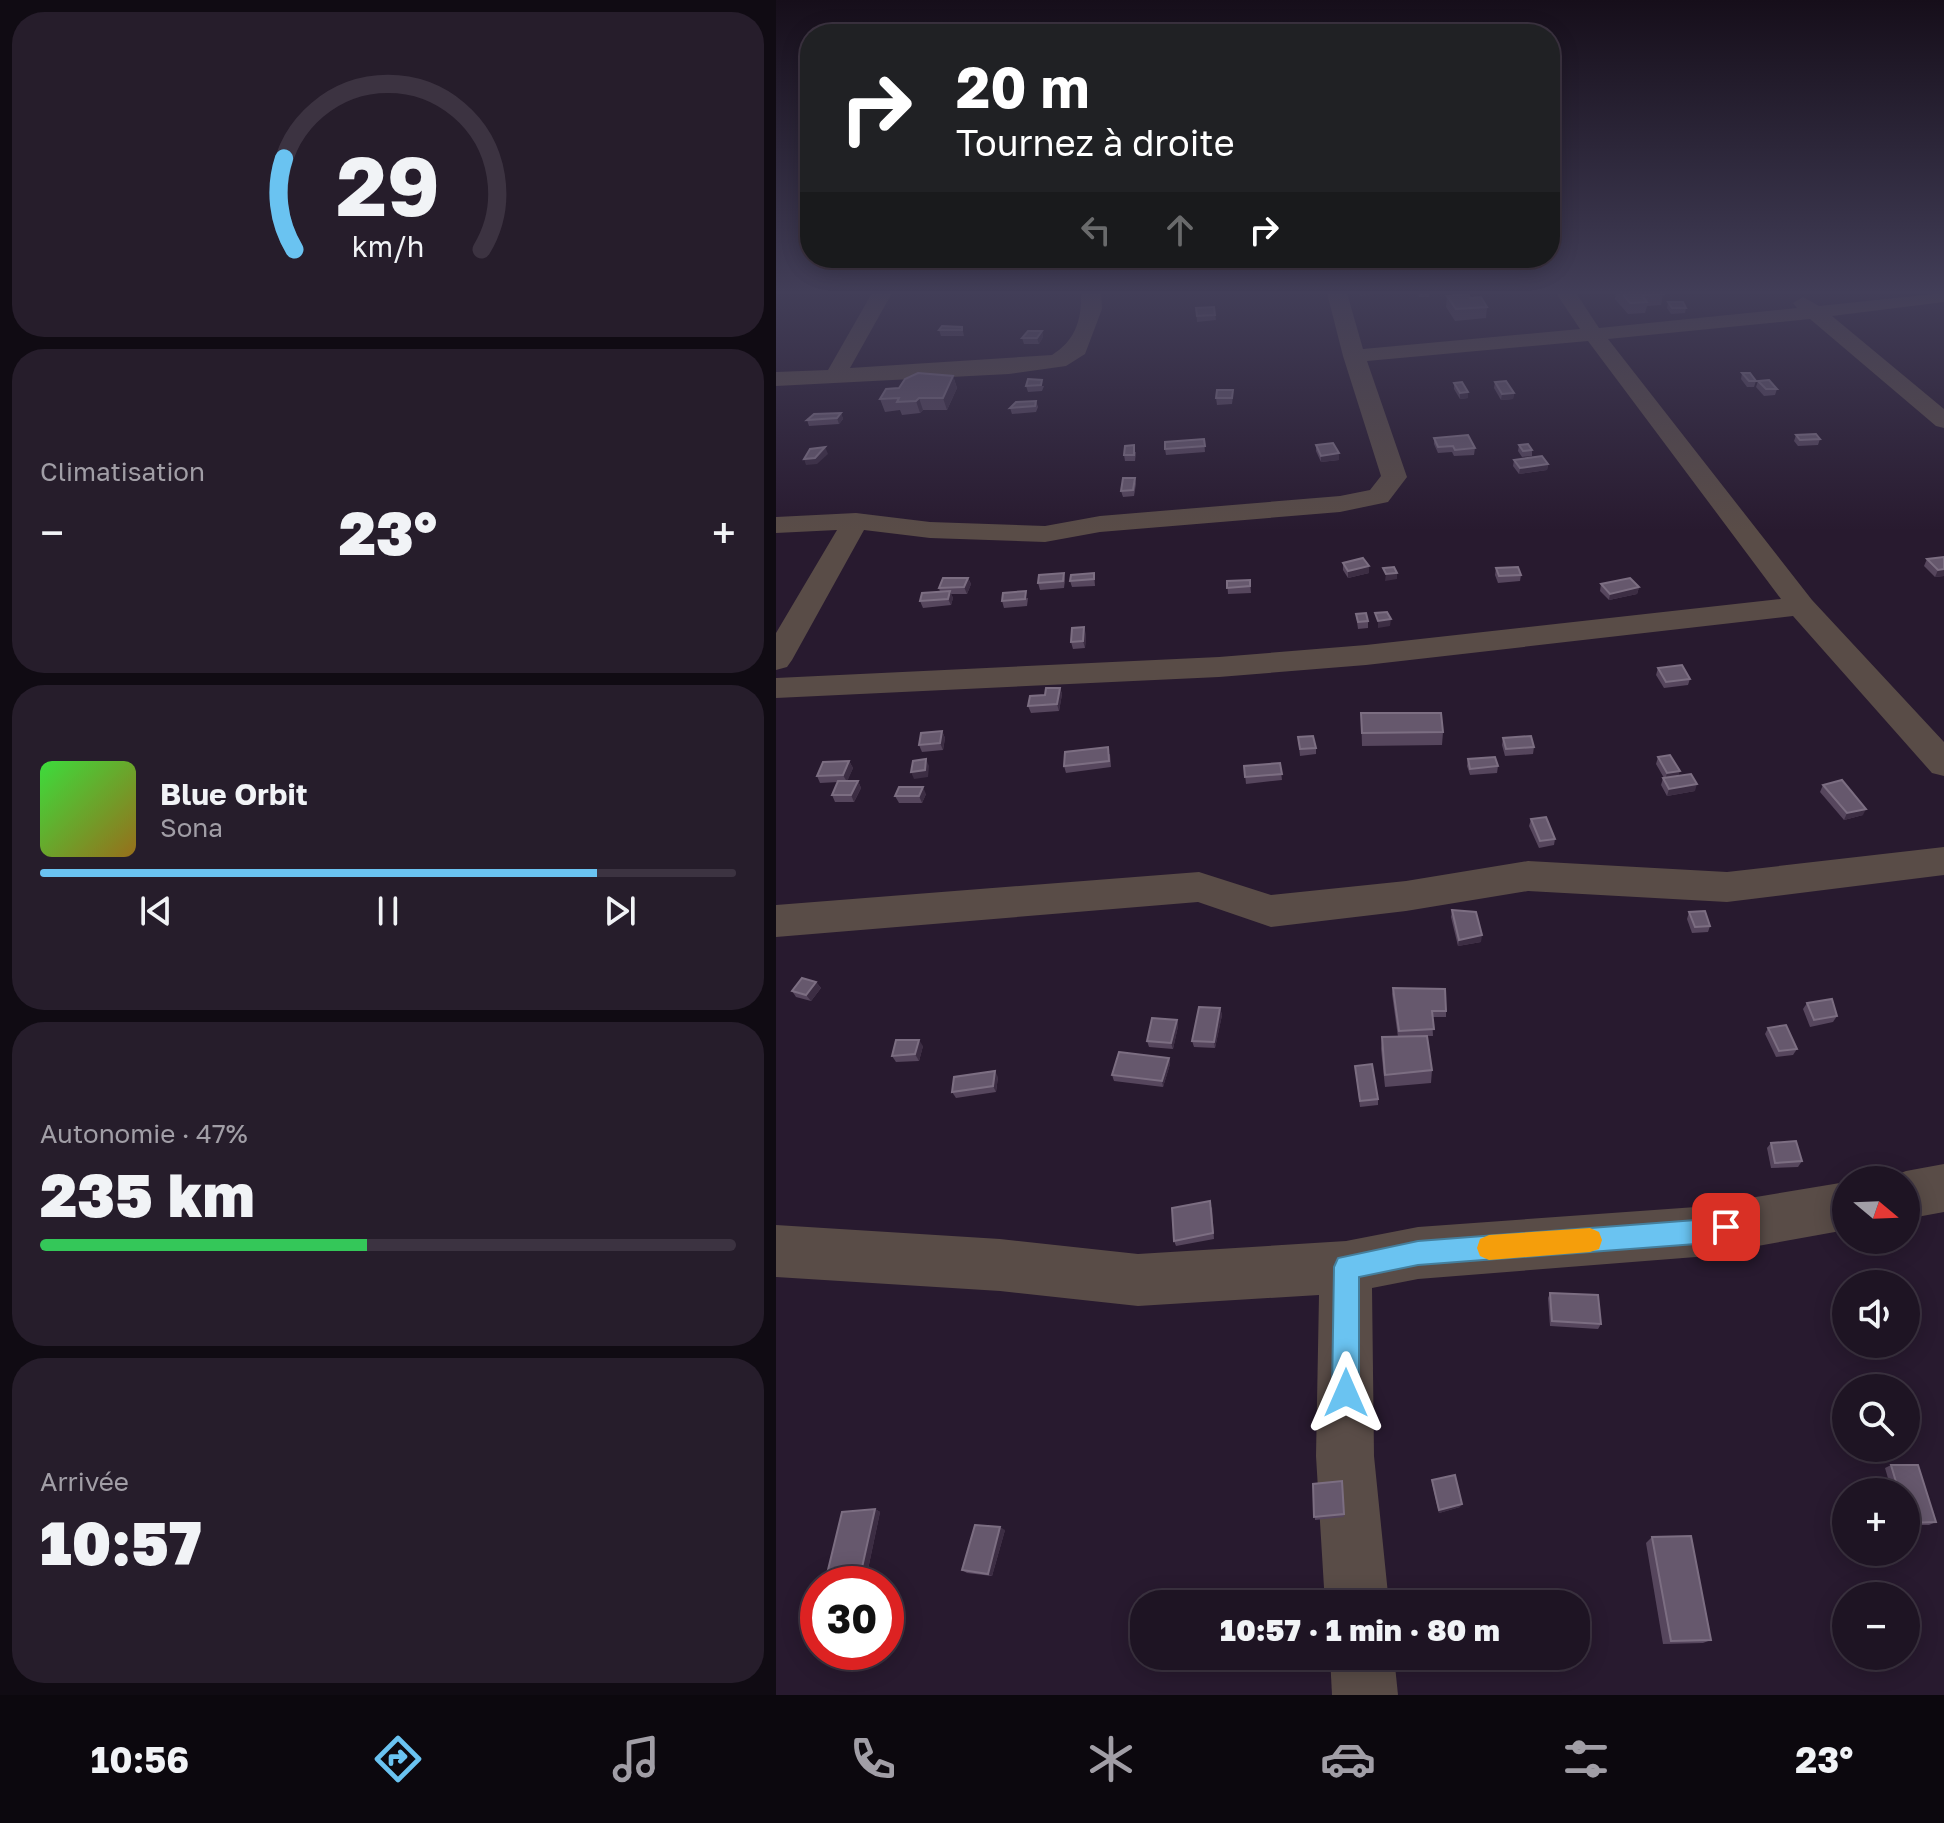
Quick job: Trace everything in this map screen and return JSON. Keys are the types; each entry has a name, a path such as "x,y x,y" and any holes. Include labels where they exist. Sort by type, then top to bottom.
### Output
{"street":[{"path":"835,376 837,372"},
{"path":"776,379 910,372"},
{"path":"776,525 856,521 930,530 1045,534 1100,524 1340,504 1379,496 1394,477 1359,372"},
{"path":"1622,372 1801,606 1944,764"},
{"path":"1885,372 1944,421"},
{"path":"776,660 856,521"},
{"path":"776,688 1219,667 1336,658 1801,606"},
{"path":"776,921 1199,887 1271,911 1406,896 1528,876 1727,887 1944,861"},
{"path":"1920,1192 1944,1188"},
{"path":"776,1251 1000,1265 1138,1280 1346,1267 1418,1253 1696,1232 1832,1208"},
{"path":"1346,1267 1345,1456 1356,1590"},
{"path":"1363,1670 1365,1695"}],"building":[{"path":"918,373 953,376 943,398 897,402 899,398 880,399 886,389 899,388 905,379"},
{"path":"1742,373 1750,373 1756,381 1749,381"},
{"path":"1028,379 1042,380 1041,385 1026,386"},
{"path":"1769,380 1777,389 1766,389 1758,381"},
{"path":"1506,381 1514,393 1502,394 1495,382"},
{"path":"1462,382 1468,392 1460,393 1454,383"},
{"path":"1217,390 1233,390 1232,398 1216,398"},
{"path":"1036,401 1035,406 1010,408 1016,402"},
{"path":"841,413 837,418 807,420 814,414"},
{"path":"1816,434 1820,439 1800,440 1796,435"},
{"path":"1468,435 1475,448 1455,450 1453,446 1438,447 1434,438"},
{"path":"1204,439 1205,446 1165,449 1165,442"},
{"path":"1333,443 1339,453 1321,456 1316,445"},
{"path":"1528,444 1532,450 1523,451 1519,445"},
{"path":"1134,445 1134,455 1124,455 1125,446"},
{"path":"825,447 815,458 804,459 810,449"},
{"path":"1542,456 1548,464 1520,468 1514,460"},
{"path":"1123,478 1135,478 1133,490 1121,491"},
{"path":"1944,557 1944,569 1938,570 1927,559"},
{"path":"1363,558 1369,566 1348,571 1343,563"},
{"path":"1394,567 1397,573 1386,574 1383,568"},
{"path":"1518,567 1521,575 1499,576 1496,568"},
{"path":"1064,573 1063,581 1038,583 1039,575"},
{"path":"1094,573 1094,579 1070,581 1071,575"},
{"path":"943,578 968,578 964,587 939,588"},
{"path":"1630,578 1639,587 1610,594 1601,584"},
{"path":"1250,580 1250,586 1227,588 1227,581"},
{"path":"950,591 948,599 920,601 922,593"},
{"path":"1026,591 1025,599 1002,601 1003,593"},
{"path":"1387,612 1391,619 1378,621 1375,613"},
{"path":"1366,613 1368,621 1358,622 1356,614"},
{"path":"1084,627 1083,641 1071,642 1072,628"},
{"path":"1682,665 1690,679 1666,682 1658,668"},
{"path":"1046,688 1060,688 1057,704 1028,706 1030,696 1045,695"},
{"path":"1361,713 1441,713 1443,732 1362,733"},
{"path":"942,731 940,743 919,745 921,733"},
{"path":"1313,736 1316,748 1300,749 1298,737"},
{"path":"1531,736 1534,747 1506,749 1503,738"},
{"path":"1108,747 1109,761 1064,766 1065,752"},
{"path":"1670,755 1680,771 1667,773 1658,757"},
{"path":"1495,757 1498,766 1470,769 1468,759"},
{"path":"926,759 925,770 911,772 913,761"},
{"path":"849,761 843,775 817,776 823,762"},
{"path":"1280,763 1282,774 1245,777 1244,766"},
{"path":"1691,774 1697,784 1669,789 1663,778"},
{"path":"1842,780 1866,809 1847,813 1823,785"},
{"path":"838,781 858,781 851,795 832,795"},
{"path":"899,787 923,787 919,796 895,796"},
{"path":"1546,817 1555,839 1540,841 1531,819"},
{"path":"1452,910 1476,912 1482,935 1459,940"},
{"path":"1705,911 1710,926 1695,927 1689,912"},
{"path":"802,978 816,982 806,995 792,991"},
{"path":"1393,988 1445,989 1446,1011 1432,1011 1434,1029 1399,1031"},
{"path":"1832,999 1837,1016 1814,1020 1807,1003"},
{"path":"1199,1007 1220,1008 1214,1042 1192,1041"},
{"path":"1152,1018 1177,1020 1171,1043 1147,1041"},
{"path":"1786,1025 1797,1049 1779,1051 1768,1028"},
{"path":"1427,1036 1432,1070 1385,1075 1382,1037"},
{"path":"896,1040 919,1040 915,1054 892,1056"},
{"path":"1119,1052 1169,1058 1162,1081 1112,1075"},
{"path":"1372,1064 1378,1099 1360,1101 1355,1066"},
{"path":"995,1071 993,1086 952,1092 954,1077"},
{"path":"1796,1141 1802,1161 1775,1163 1771,1143"},
{"path":"1210,1201 1213,1233 1174,1241 1172,1208"},
{"path":"1550,1293 1598,1295 1601,1324 1552,1321"},
{"path":"1891,1465 1918,1465 1936,1522 1920,1523 1920,1478 1895,1478"},
{"path":"1455,1475 1462,1504 1439,1510 1432,1480"},
{"path":"1342,1481 1344,1514 1314,1517 1313,1484"},
{"path":"875,1509 862,1566 829,1566 842,1512"},
{"path":"975,1525 1000,1527 988,1574 962,1570"},
{"path":"1691,1536 1711,1640 1671,1641 1652,1537"}],"slow traffic":[{"path":"1489,1248 1590,1240"}],"route":[{"path":"1346,1393 1346,1267 1418,1253 1696,1232 1726,1227"}]}
